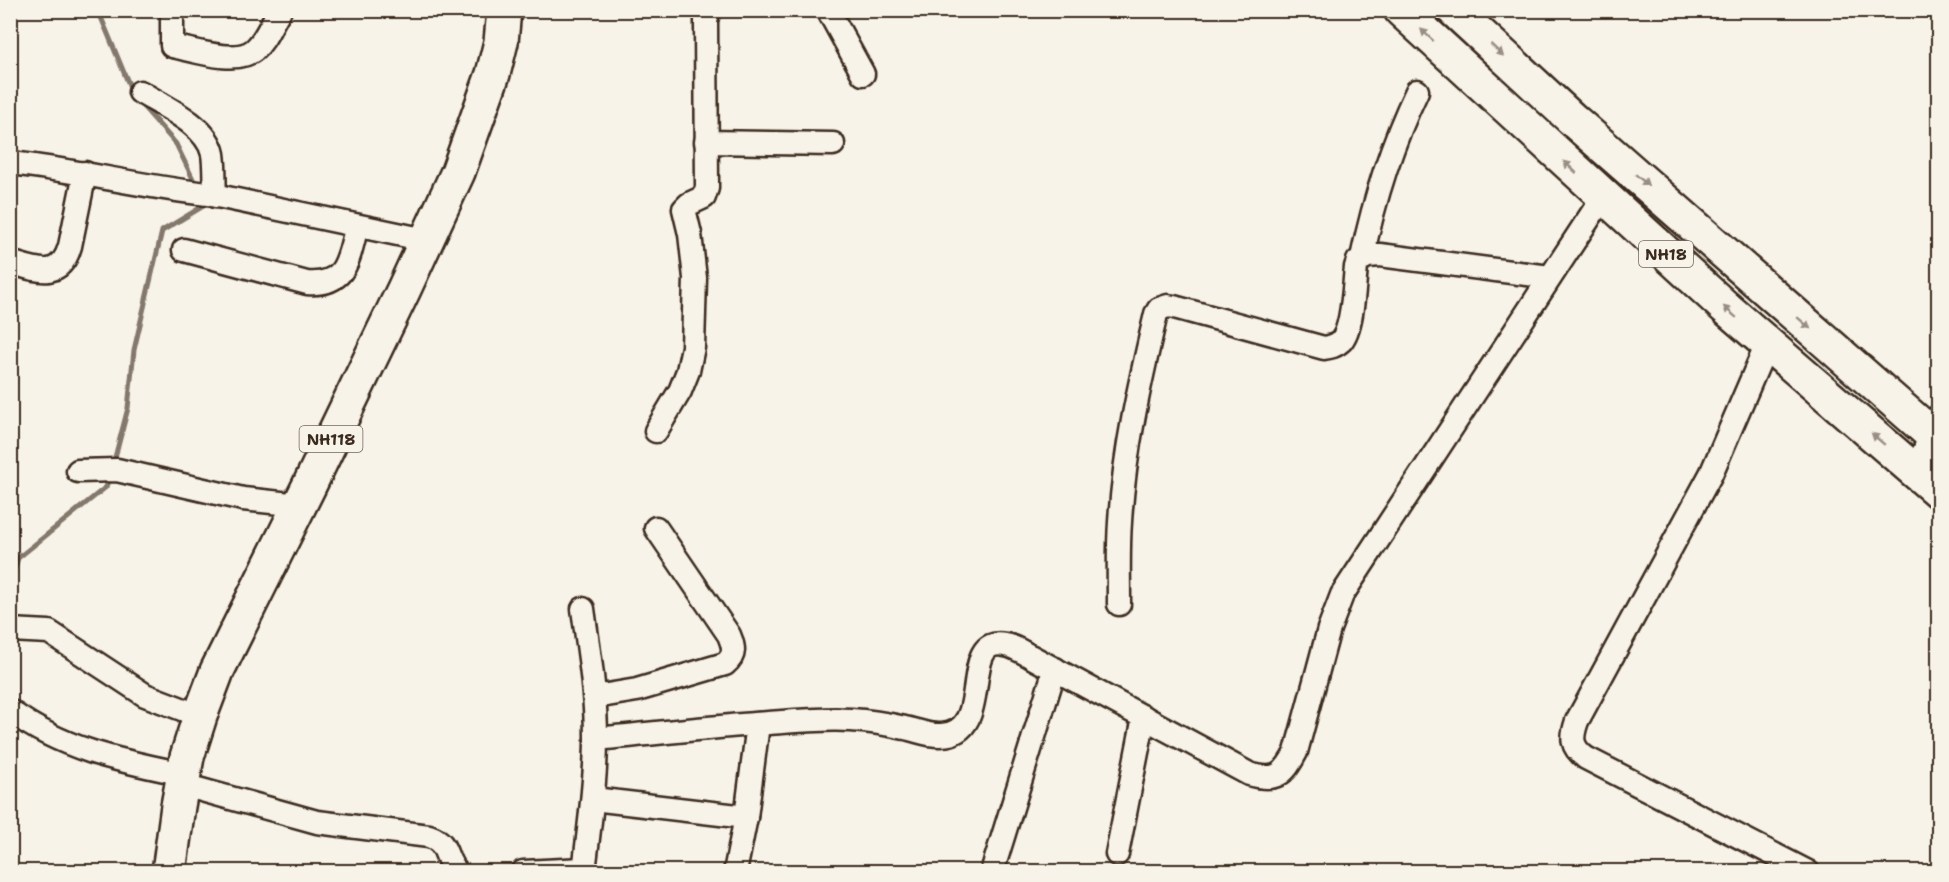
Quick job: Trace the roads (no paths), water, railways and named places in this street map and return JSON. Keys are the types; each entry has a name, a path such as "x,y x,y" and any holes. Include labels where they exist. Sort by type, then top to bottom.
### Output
{"highway":[{"name":"NH118","path":"185,872 191,782 200,716 222,661 300,505 458,172 482,108 501,42 504,10"},
{"name":"NH118","path":"169,872 191,782 231,681 361,416 473,175 492,127 513,61 519,10"},
{"name":"NH18","path":"1401,10 1603,197 1767,344 1927,481"},
{"name":"NH18","path":"1454,10 1573,120 1936,430"}],"street":[{"path":"172,10 172,46 229,57 242,56 255,50 279,11"},
{"path":"656,431 680,392 688,371 693,347 695,278 690,234 684,208 706,194 706,21 709,10"},
{"path":"828,10 863,74"},
{"path":"1362,258 1379,185 1401,124 1417,91"},
{"path":"140,92 199,129 208,141 213,154 211,195"},
{"path":"706,142 833,144"},
{"path":"10,163 85,173 211,195 426,240"},
{"path":"10,262 46,270 53,270 60,266 70,246 85,173"},
{"path":"596,739 806,720 850,720 891,725 939,736 952,733 959,730 972,712 980,660 984,650 990,646 1003,644 1011,646 1256,776 1263,778 1281,774 1289,766 1296,752 1329,629 1342,595 1603,197"},
{"path":"183,250 307,284 320,284 330,282 339,276 346,266 357,226"},
{"path":"1119,604 1120,521 1126,468 1137,394 1159,309 1174,306 1323,348 1340,343 1348,325 1356,267 1362,258 1380,255 1550,277"},
{"path":"1767,344 1711,474 1577,721 1574,741 1577,751 1586,758 1808,872"},
{"path":"1927,481 1936,430"},
{"path":"78,471 117,470 243,499 300,505"},
{"path":"595,697 637,690 726,664 734,652 729,635 656,528"},
{"path":"524,872 584,870 596,739 595,697 583,609"},
{"path":"10,630 49,632 146,695 200,716"},
{"path":"992,872 1055,669"},
{"path":"10,711 58,740 105,757 317,822 438,839 443,844 452,867 457,872"},
{"path":"1117,854 1144,717"},
{"path":"735,872 746,818 758,724"},
{"path":"592,799 746,818"}],"waterway":[{"path":"98,10 132,92"},
{"path":"139,102 176,144 196,185"},
{"path":"113,465 128,408 134,350 162,231 205,205 202,199"},
{"path":"10,584 18,558 106,487 109,477"}]}
